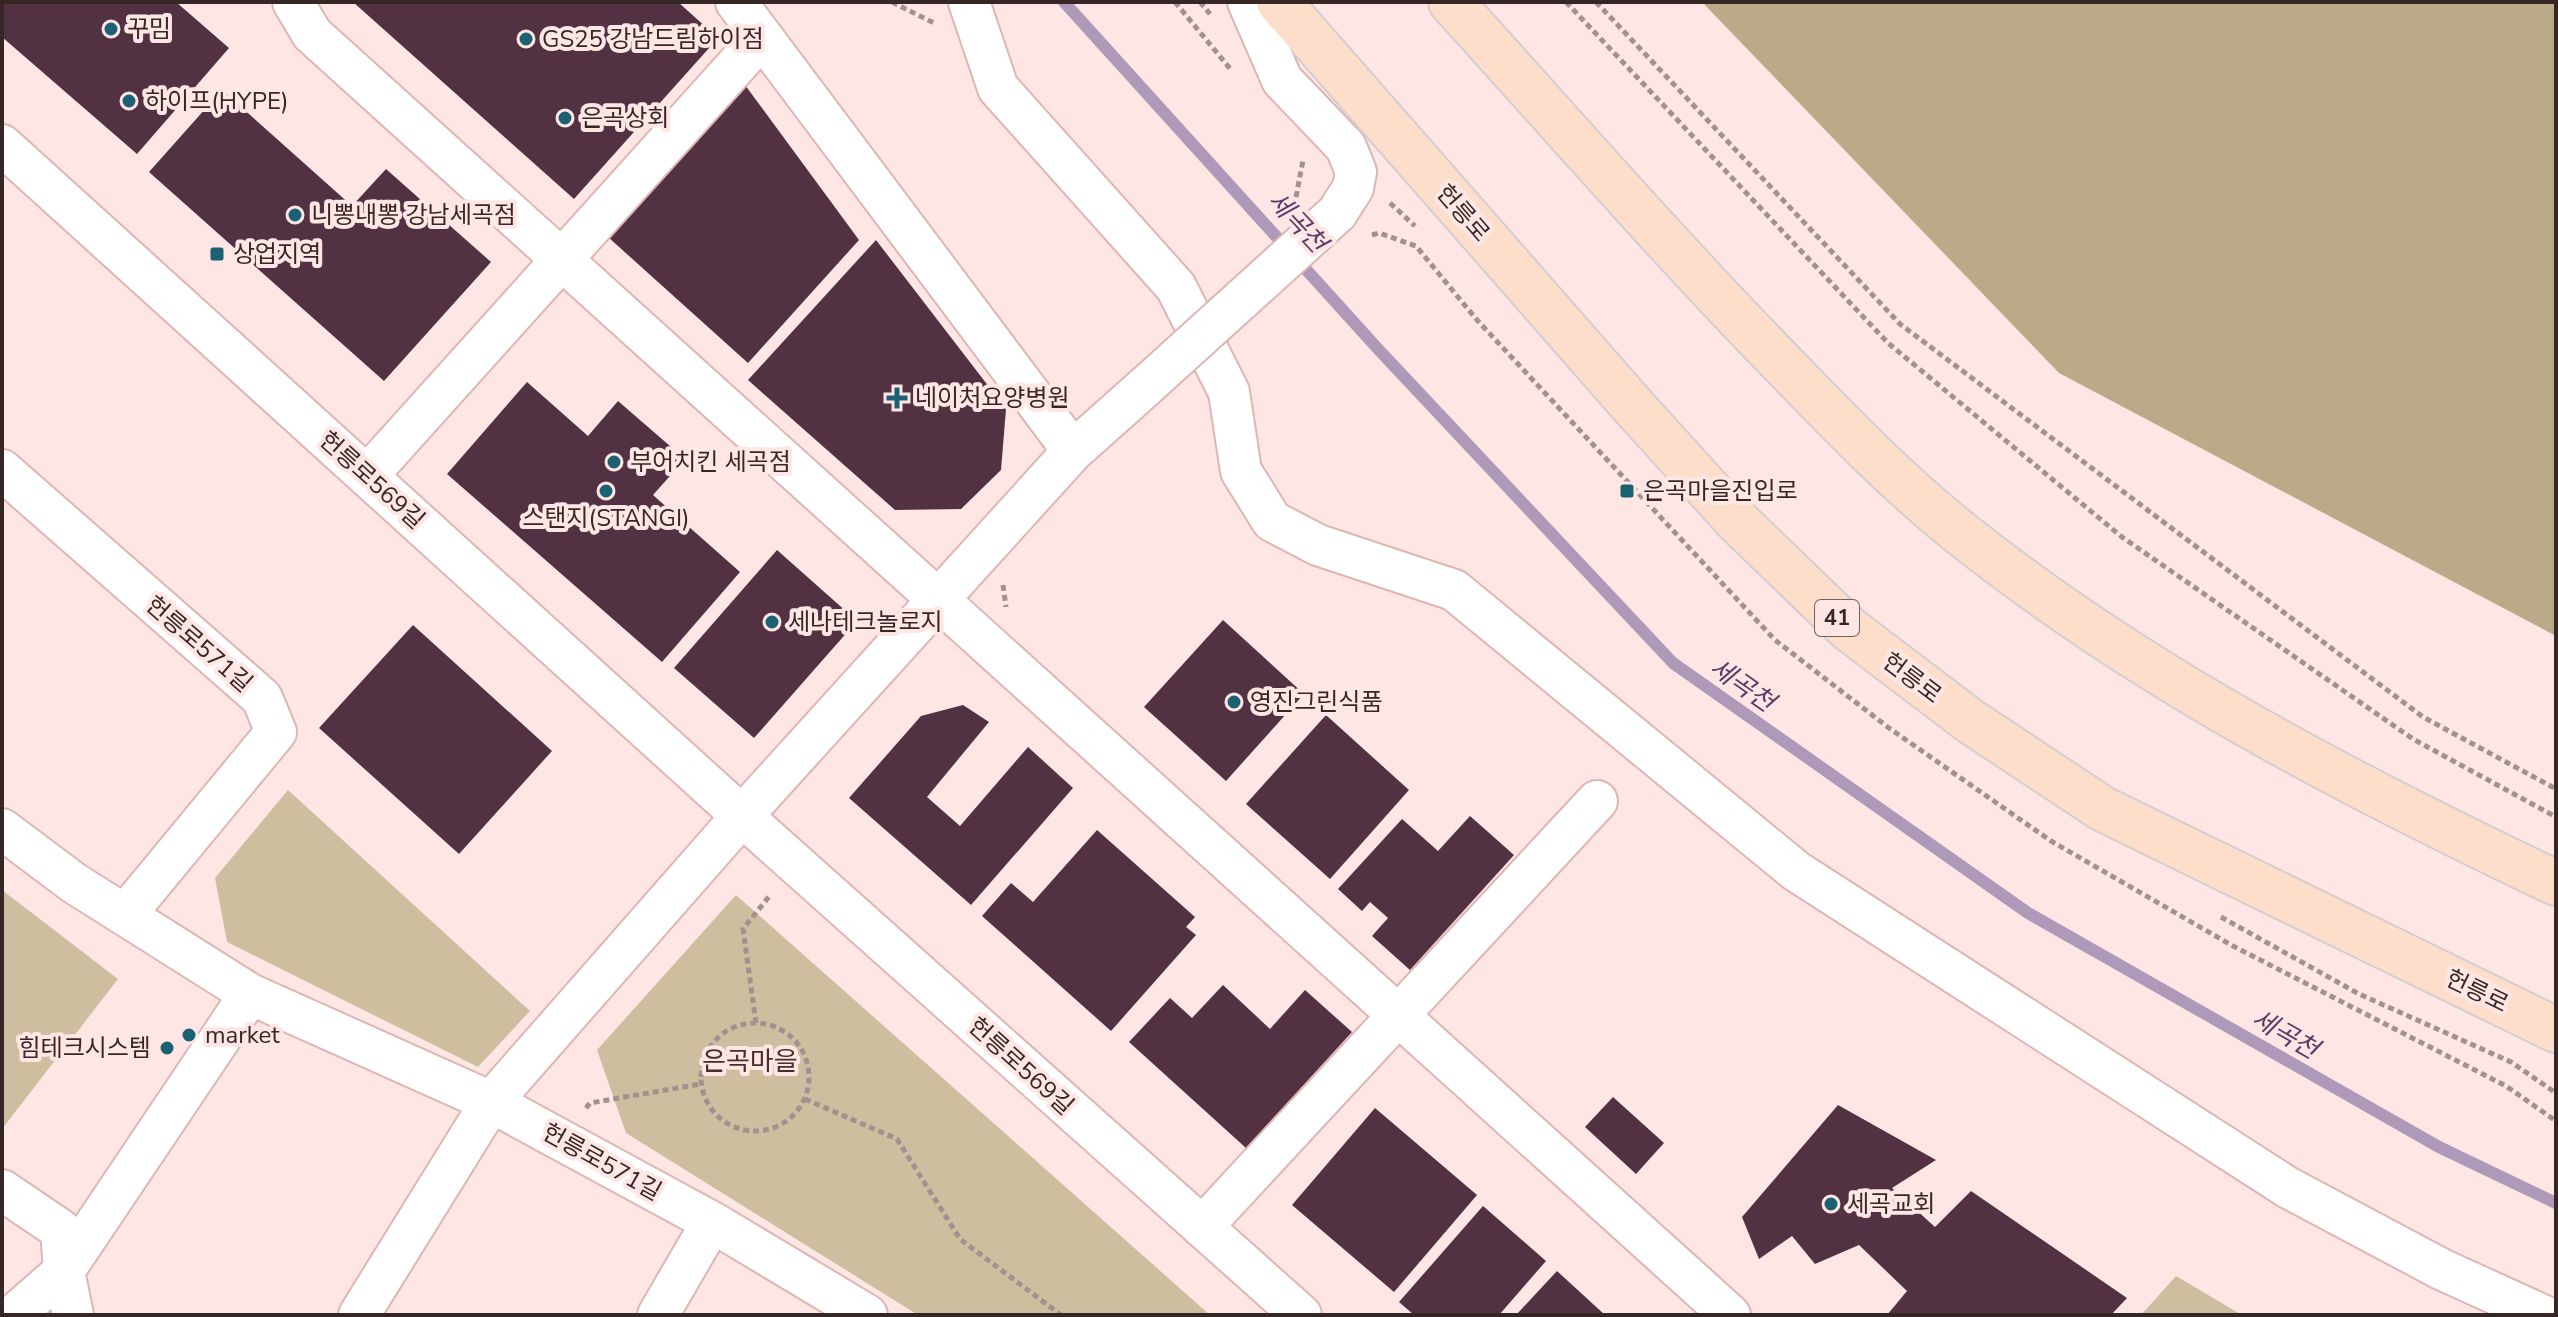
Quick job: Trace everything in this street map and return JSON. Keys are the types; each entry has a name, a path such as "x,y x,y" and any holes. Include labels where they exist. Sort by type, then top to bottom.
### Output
{"main road":[{"name":"헌릉로","path":"1279,2 1738,522 1849,629 1970,721 2103,809 2556,1030"},
{"path":"1451,2 1744,324 1851,434 1961,534 2089,628 2245,723 2455,835 2556,883"}],"street":[{"path":"293,2 312,34 1730,1315"},
{"path":"736,2 1073,451"},
{"path":"969,2 998,88 1176,287 1229,392 1241,471 1272,521 1318,545 1454,590 1796,871 2287,1187 2441,1269 2542,1315"},
{"path":"359,1315 491,1102 742,816 1073,451 1337,213 1353,188 1356,172 1346,147 1282,80 1248,2"},
{"path":"367,476 762,37"},
{"name":"헌릉로569길","path":"2,145 795,864 1301,1315"},
{"name":"헌릉로571길","path":"2,470 262,698 276,732 125,915"},
{"path":"1202,1227 1399,1019 1597,801"},
{"name":"헌릉로571길","path":"2,829 74,883 250,994 491,1102 712,1222 867,1315"},
{"path":"14,1315 64,1271 250,994"},
{"path":"2,1190 61,1230 64,1271 73,1315"},
{"path":"658,1315 712,1222"}],"path":[{"path":"1566,2 1888,343 2122,537 2413,739 2556,817"},
{"path":"1596,2 1900,324 2423,717 2556,789"},
{"path":"1001,572 1007,618"},
{"path":"756,1023 743,929 795,864"},
{"path":"756,1023 790,1035 808,1065 805,1099 796,1113 783,1124 766,1131 749,1131 718,1117 701,1084 702,1066 709,1049 721,1034 738,1026 756,1023"},
{"path":"563,1141 590,1103 701,1084"},
{"path":"805,1099 897,1139 960,1239 1061,1315"}],"shaded area":[{"path":"1702,2 2556,2 2556,636 2059,373"},
{"path":"288,790 530,1011 478,1067 227,942 215,878"},
{"path":"2,890 118,979 2,1129"},
{"path":"736,895 1210,1315 918,1315 626,1133 597,1050"},
{"path":"2176,1276 2242,1315 2141,1315"}],"building":[{"name":"하이프(HYPE)","path":"2,2 176,2 229,48 137,154 2,37"},
{"name":"은곡상회","path":"353,2 678,2 718,38 574,199"},
{"path":"745,85 859,240 748,363 608,237"},
{"path":"222,90 352,206 386,169 491,262 384,381 149,172"},
{"path":"876,240 1006,409 1001,470 961,509 895,510 748,380"},
{"path":"527,382 588,436 618,401 685,459 653,495 740,572 662,662 447,474"},
{"path":"777,550 857,621 754,738 674,668"},
{"path":"1223,620 1304,694 1226,781 1144,707"},
{"path":"413,625 552,751 459,854 319,728"},
{"path":"963,705 989,722 927,797 960,826 1028,747 1073,788 971,905 849,798 921,716"},
{"path":"1326,715 1409,790 1330,879 1246,804"},
{"path":"1470,816 1514,855 1410,970 1372,936 1388,918 1370,902 1362,911 1338,889 1402,819 1438,851"},
{"path":"1097,830 1195,917 1186,927 1196,935 1111,1031 982,916 1011,883 1033,902"},
{"path":"1223,985 1270,1029 1305,990 1352,1032 1246,1148 1129,1042 1170,998 1192,1018"},
{"path":"1613,1097 1664,1143 1636,1174 1585,1127"},
{"name":"세곡교회","path":"1838,1105 1936,1160 1892,1188 1935,1227 1971,1191 2127,1298 2111,1315 1887,1315 1907,1291 1859,1245 1815,1264 1792,1236 1759,1259 1742,1217"},
{"path":"1375,1108 1477,1195 1394,1292 1292,1205"},
{"path":"1483,1206 1546,1261 1499,1315 1414,1315 1399,1302"},
{"path":"1557,1271 1605,1315 1516,1315"}],"waterway":[{"name":"세곡천","path":"1064,2 1378,349 1673,663 2028,913 2439,1147 2556,1203"}],"place":[{"name":"꾸밈","path":"111,29"},
{"name":"GS25 강남드림하이점","path":"526,39"},
{"name":"하이프(HYPE)","path":"129,101"},
{"name":"은곡상회","path":"565,118"},
{"name":"니뽕내뽕 강남세곡점","path":"295,215"},
{"name":"상업지역","path":"217,254"},
{"name":"네이처요양병원","path":"897,398"},
{"name":"부어치킨 세곡점","path":"614,462"},
{"name":"스탠지(STANGI)","path":"606,491"},
{"name":"은곡마을진입로","path":"1627,491"},
{"name":"세나테크놀로지","path":"772,622"},
{"name":"영진그린식품","path":"1234,702"},
{"name":"market","path":"189,1035"},
{"name":"힘테크시스템","path":"167,1048"},
{"name":"세곡교회","path":"1831,1204"}],"district":[{"name":"은곡마을","path":"750,1061"}]}
